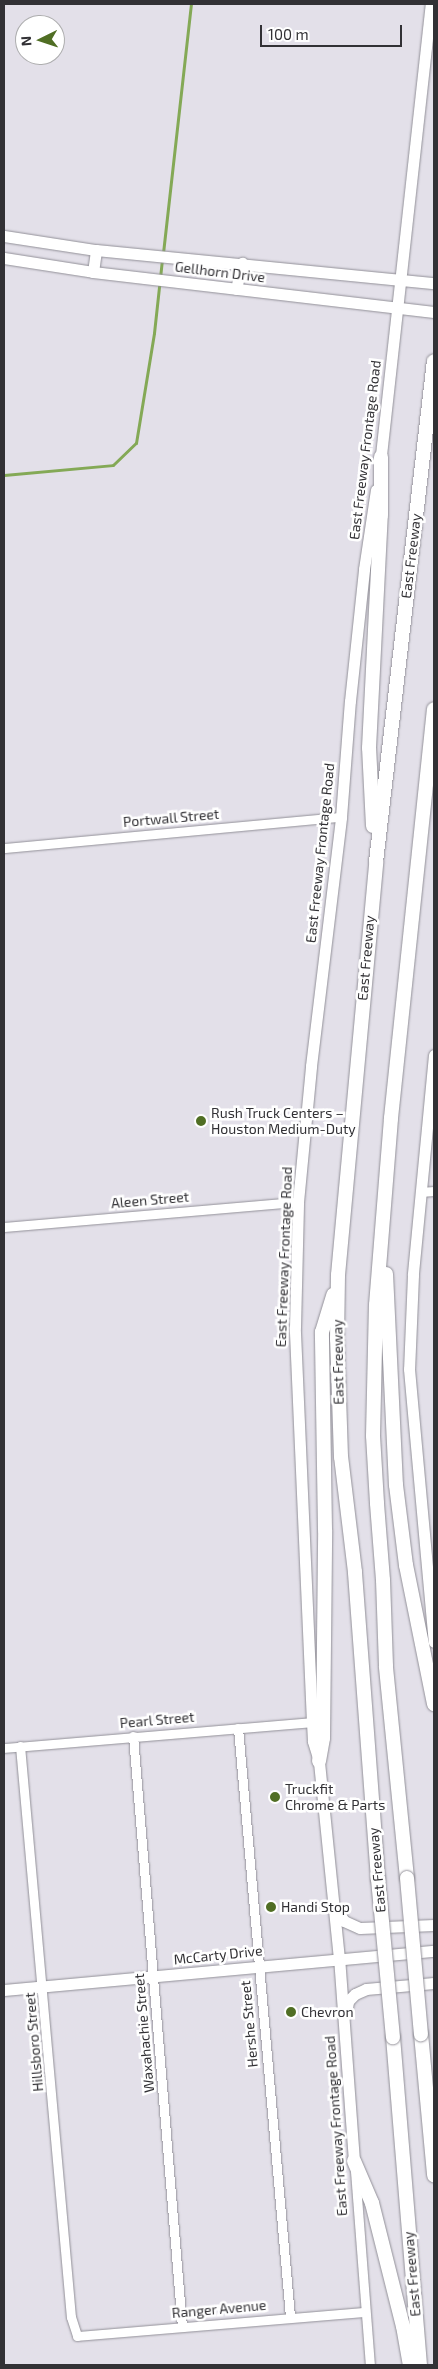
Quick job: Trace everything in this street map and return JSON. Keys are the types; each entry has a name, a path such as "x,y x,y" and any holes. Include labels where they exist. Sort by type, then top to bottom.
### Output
{"highway":[{"name":"East Freeway","path":"420,2365 378,1879 355,1572 341,1457 337,1339 338,1276 376,862 434,361"},
{"path":"376,862 369,748 381,515 381,457"},
{"name":"East Freeway","path":"434,709 383,1202 376,1305 373,1436 384,1580 386,1666 434,2175"},
{"path":"420,841 434,779"},
{"path":"383,1202 396,1485 406,1565 434,1704"},
{"path":"319,1761 322,1738 325,1530 322,1332 338,1276"},
{"path":"354,2161 372,2203 403,2326 410,2365"}],"main road":[{"name":"East Freeway Frontage Road","path":"354,2161 339,1959 319,1761 312,1722 296,1373 298,1202 311,1066 341,816 350,701 364,569 381,457 431,4"},
{"name":"Gellhorn Drive","path":"8,237 96,250 401,278 434,283"},
{"path":"5,258 8,237"},
{"path":"92,272 96,250"},
{"name":"Gellhorn Drive","path":"5,258 92,272 434,312"},
{"path":"236,289 242,263"},
{"path":"434,1055 411,1303 409,1369 434,1642"},
{"path":"334,1907 344,1921 360,1928 434,1925"},
{"name":"McCarty Drive","path":"4,1990 434,1950"},
{"path":"344,2025 348,2001 355,1994 366,1989 434,1983"}],"street":[{"name":"Portwall Street","path":"4,848 341,816"},
{"path":"420,1192 434,1191"},
{"name":"Aleen Street","path":"4,1227 298,1202"},
{"name":"Pearl Street","path":"4,1748 312,1722"},
{"name":"Hershe Street","path":"238,1728 290,2317"},
{"name":"Waxahachie Street","path":"133,1736 182,2327"},
{"name":"Hillsboro Street","path":"20,1746 43,1986 71,2317 77,2336"},
{"name":"East Freeway Frontage Road","path":"354,2161 364,2312 370,2365"},
{"name":"Ranger Avenue","path":"77,2336 364,2312"}],"waterway":[{"path":"163,253 191,4"},
{"path":"4,475 113,465 136,443 154,333 162,259"}],"place":[{"name":"Rush Truck Centers – Houston Medium-Duty","path":"201,1121"},
{"name":"Truckfit Chrome & Parts","path":"275,1797"},
{"name":"Handi Stop","path":"271,1907"},
{"name":"Chevron","path":"291,2012"}]}
